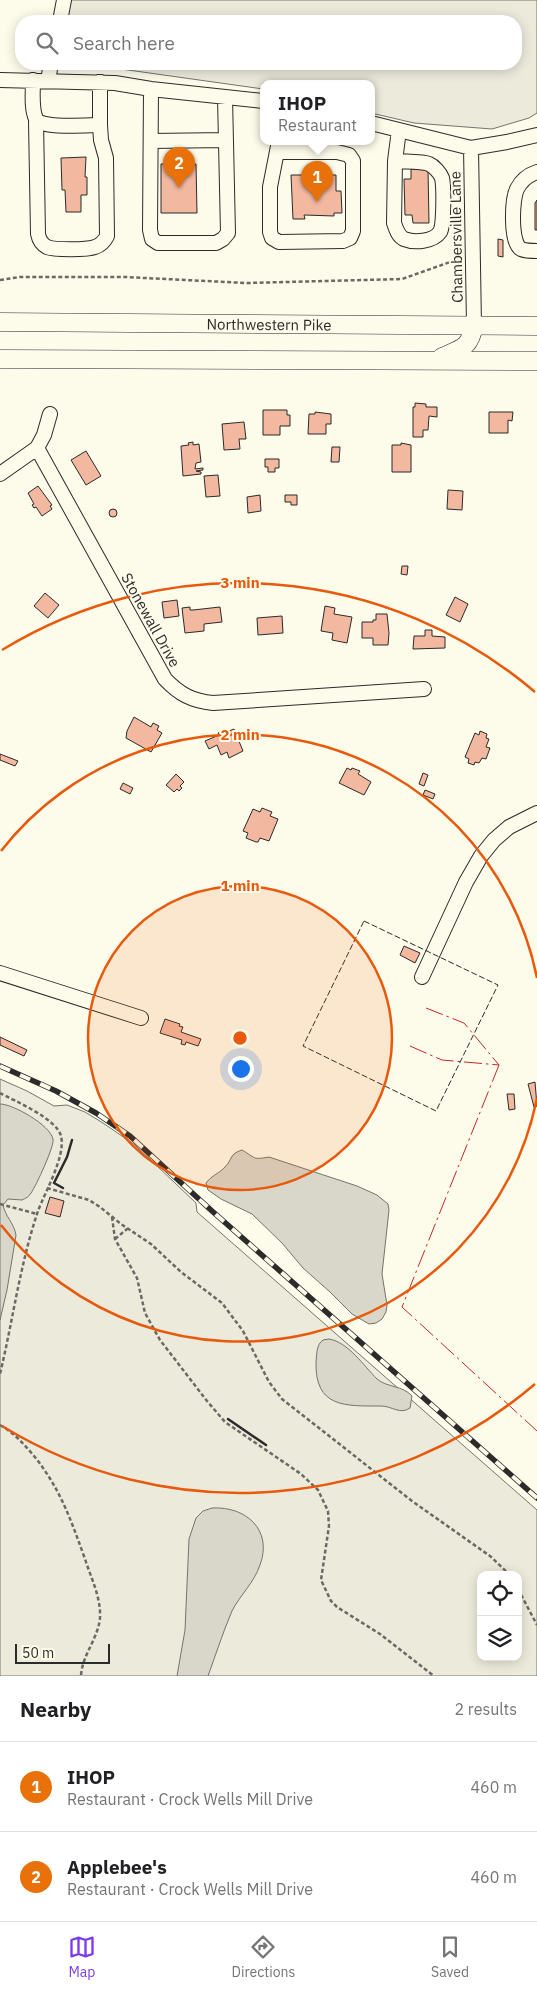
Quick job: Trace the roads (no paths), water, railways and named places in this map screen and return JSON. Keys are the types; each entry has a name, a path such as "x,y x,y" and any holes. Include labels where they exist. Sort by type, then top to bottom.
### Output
{"main road":[{"name":"Northwestern Pike","path":"0,322 537,326"},
{"path":"434,360 464,347 472,338 474,325"},
{"path":"0,359 537,361"}],"street":[{"path":"61,15 64,0"},
{"path":"48,80 50,70"},
{"path":"0,80 100,82 260,101"},
{"path":"33,80 36,121 38,234 40,241 47,247 57,248 93,248 102,244 107,236 106,158 101,140 100,82"},
{"path":"151,88 150,230 152,239 158,244 216,243 228,233 225,97"},
{"path":"36,121 45,125 100,125"},
{"path":"375,124 471,148 507,142 536,134"},
{"path":"394,162 429,164 437,170 442,178 442,225 439,233 430,240 416,241 403,239 397,232 394,223 394,162 399,130"},
{"path":"150,141 226,140"},
{"path":"278,146 345,147 353,161 353,231 350,238 343,241 279,242 272,238 270,232 270,187 278,146"},
{"name":"Chambersville Lane","path":"471,148 474,325"},
{"path":"537,172 522,180 516,191 514,235 516,244 521,249 537,251"},
{"path":"0,474 38,448 50,414"},
{"name":"Stonewall Drive","path":"38,448 165,679 174,689 185,696 200,702 213,703 424,689"},
{"path":"422,977 466,882 481,856 494,840 509,827 537,813"},
{"path":"0,973 141,1018"}],"railway":[{"path":"0,1066 56,1091 96,1113 130,1136 212,1211 537,1498"}],"place":[{"name":"Applebee's","path":"179,188"},
{"name":"IHOP","path":"317,202"}]}
